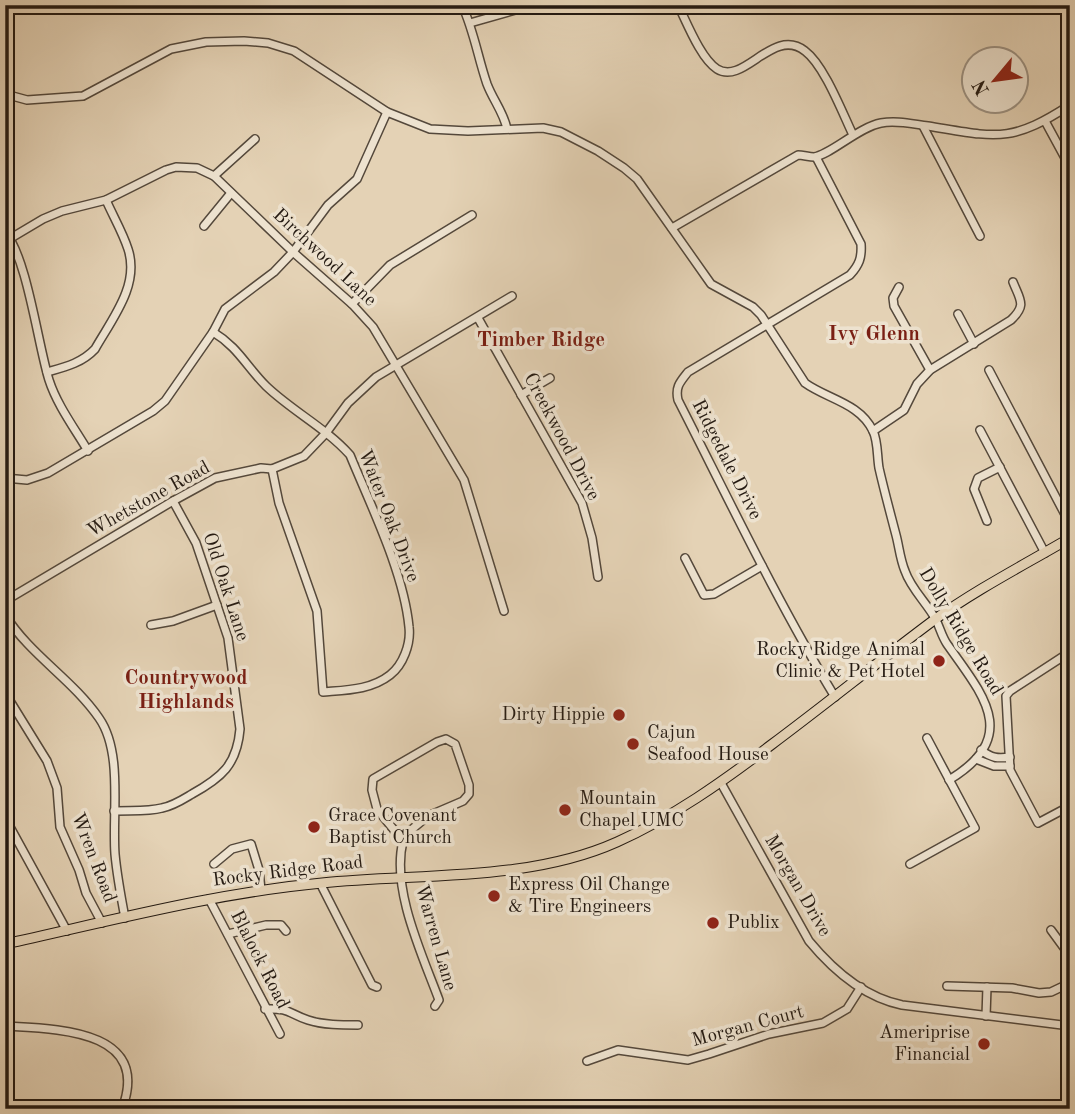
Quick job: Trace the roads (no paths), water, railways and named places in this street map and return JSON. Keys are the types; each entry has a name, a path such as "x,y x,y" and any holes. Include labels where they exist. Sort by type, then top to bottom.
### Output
{"main road":[{"name":"Rocky Ridge Road","path":"5,944 261,890 497,870 567,860 616,843 674,813 721,783 983,587 1070,538"}],"street":[{"path":"462,5 470,23 487,85 507,129"},
{"path":"470,23 533,5"},
{"path":"678,5 705,57 716,69 725,73 734,72 778,46 791,45 803,49 816,61 853,135"},
{"path":"5,94 27,100 83,96 171,49 206,42 244,41 268,43 294,51 387,113 430,129 468,131 543,128 561,132 598,151 637,179 711,284 753,307 805,383 815,390 844,401 873,431 904,410 916,384 930,370 1012,320 1020,312 1022,304 1013,282"},
{"path":"672,228 798,155 816,157 876,124 891,121 1004,136 1016,134 1045,121 1070,105"},
{"path":"5,478 27,480 47,474 153,411 165,401 213,332 225,309 274,272 293,252 328,205 357,179 387,113"},
{"path":"1045,121 1070,167"},
{"path":"923,126 980,236"},
{"path":"88,451 54,392 22,271 8,235 52,215 106,200 176,167 197,168 214,176 255,139"},
{"name":"Ridgedale Drive","path":"816,157 861,244 862,254 858,265 850,275 688,372 679,383 677,393 678,400 762,566 808,653 835,697"},
{"name":"Birchwood Lane","path":"214,176 352,304 373,327 464,480 504,611"},
{"path":"204,226 231,193"},
{"path":"47,372 73,365 95,349 127,292 131,274 129,251 106,200"},
{"path":"352,304 390,265 472,215"},
{"path":"899,287 893,298 894,306 930,370"},
{"name":"Whetstone Road","path":"5,601 215,478 261,468 272,469 304,456 361,390 395,366 512,296"},
{"path":"958,314 974,344"},
{"name":"Creekwood Drive","path":"478,318 582,503 592,538 598,577"},
{"name":"Water Oak Drive","path":"213,332 237,349 266,386 338,441 350,455 395,568 409,628 408,644 401,663 392,674 378,683 360,689 323,692 317,611 279,503 272,469"},
{"path":"989,370 1070,524"},
{"path":"521,395 550,379"},
{"path":"980,430 1045,553"},
{"name":"Dolly Ridge Road","path":"873,431 879,468 905,572 936,620 945,641 976,683 987,705 990,728 981,750 967,769 949,780"},
{"path":"987,521 974,488 978,478 1000,467"},
{"name":"Old Oak Lane","path":"114,811 151,810 175,804 222,775 235,757 240,729 228,638 197,543 173,501"},
{"path":"685,558 704,595 714,594 762,566"},
{"path":"151,625 173,621 217,606"},
{"path":"5,615 24,642 79,692 106,731 112,753 117,870 125,918"},
{"path":"1070,652 1006,696 1012,777 1038,823 1070,806"},
{"name":"Wren Road","path":"5,693 47,761 57,788 60,827 79,870 86,894 102,923"},
{"path":"910,863 975,828 927,738"},
{"path":"402,877 399,856 403,841 411,830 428,816 463,801 469,794 455,744 446,739 373,779 372,790 377,809 403,841"},
{"path":"981,750 990,757 1010,762"},
{"path":"976,759 994,766 1010,762"},
{"name":"Morgan Drive","path":"721,783 809,941 846,979 892,1003 1070,1026"},
{"path":"5,818 67,931"},
{"path":"214,864 232,849 251,844 259,870 261,890"},
{"name":"Warren Lane","path":"402,877 406,907 439,1000 435,1006"},
{"path":"320,883 372,985 377,987"},
{"name":"Blalock Road","path":"209,899 280,1034"},
{"path":"228,934 266,925 281,925 286,931"},
{"path":"1051,930 1070,956"},
{"path":"947,986 1039,993 1051,992 1070,983"},
{"name":"Morgan Court","path":"587,1061 618,1050 688,1059 769,1034 806,1028 832,1019 847,1009 861,987"},
{"path":"986,1016 987,987"},
{"path":"265,1009 282,1008 317,1022 358,1025"},
{"path":"5,1026 57,1029 102,1041 116,1052 125,1068 126,1088 122,1109"}],"place":[{"name":"Rocky Ridge Animal Clinic & Pet Hotel","path":"939,661"},
{"name":"Dirty Hippie","path":"619,715"},
{"name":"Cajun Seafood House","path":"633,744"},
{"name":"Mountain Chapel UMC","path":"565,810"},
{"name":"Grace Covenant Baptist Church","path":"314,827"},
{"name":"Express Oil Change & Tire Engineers","path":"494,896"},
{"name":"Publix","path":"713,923"},
{"name":"Ameriprise Financial","path":"984,1044"}],"district":[{"name":"Ivy Glenn","path":"874,334"},
{"name":"Timber Ridge","path":"541,340"},
{"name":"Countrywood Highlands","path":"186,690"}]}
